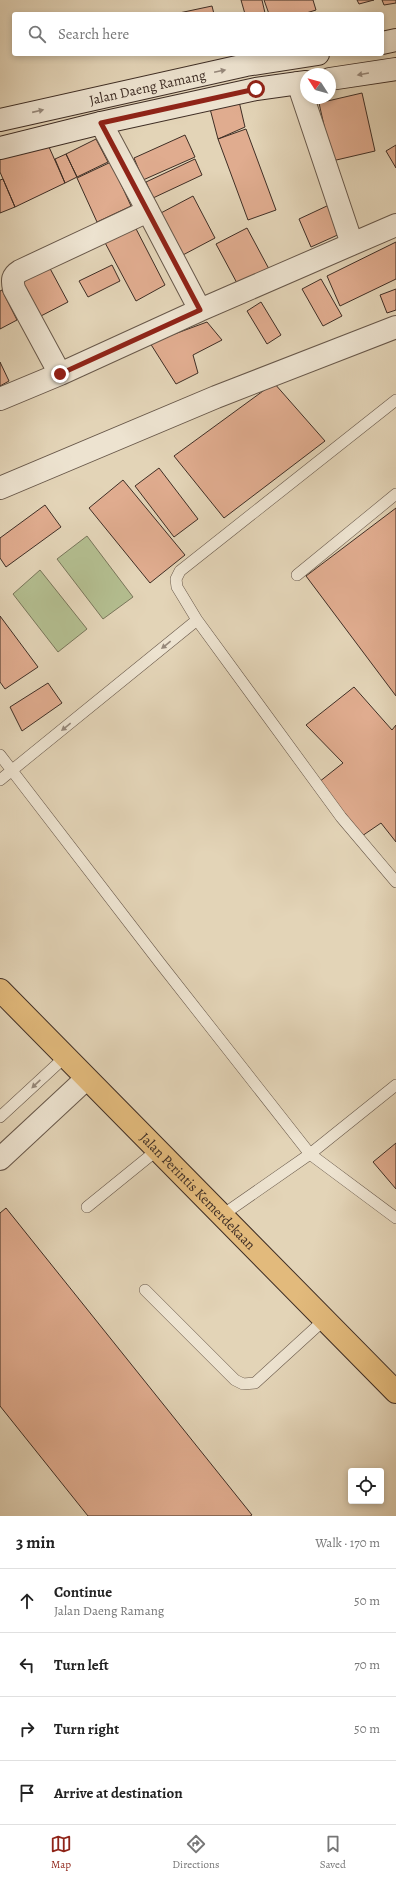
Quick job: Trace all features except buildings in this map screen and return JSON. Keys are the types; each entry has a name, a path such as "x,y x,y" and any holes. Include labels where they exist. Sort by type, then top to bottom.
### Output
{"highway":[{"name":"Jalan Perintis Kemerdekaan","path":"0,990 156,1151 396,1392"}],"street":[{"path":"384,43 396,40"},
{"name":"Jalan Daeng Ramang","path":"6,118 246,65 305,56"},
{"path":"336,78 396,69"},
{"name":"Jalan Daeng Ramang","path":"9,146 101,123 256,89 300,82"},
{"path":"309,104 352,244"},
{"path":"6,118 9,146"},
{"path":"101,123 200,310"},
{"path":"60,374 14,289 12,281 14,275 148,211"},
{"path":"0,399 60,374 200,310 396,225"},
{"path":"0,488 216,397 396,327"},
{"path":"0,1159 86,1079"}],"lane":[{"path":"396,400 180,571 176,579 177,587 196,620 341,817 396,882"},
{"path":"297,575 396,494"},
{"path":"0,780 196,620"},
{"path":"0,755 160,963 310,1154 396,1218"},
{"path":"0,1117 65,1057"},
{"path":"221,1216 310,1154 396,1084"},
{"path":"87,1207 156,1151"},
{"path":"145,1290 235,1380 243,1384 255,1383 324,1320"}],"green space":[{"path":"87,536 133,597 103,619 57,559"},
{"path":"40,570 87,629 58,652 13,594"}],"route":[{"path":"60,374 200,310 101,123 256,89"}]}
